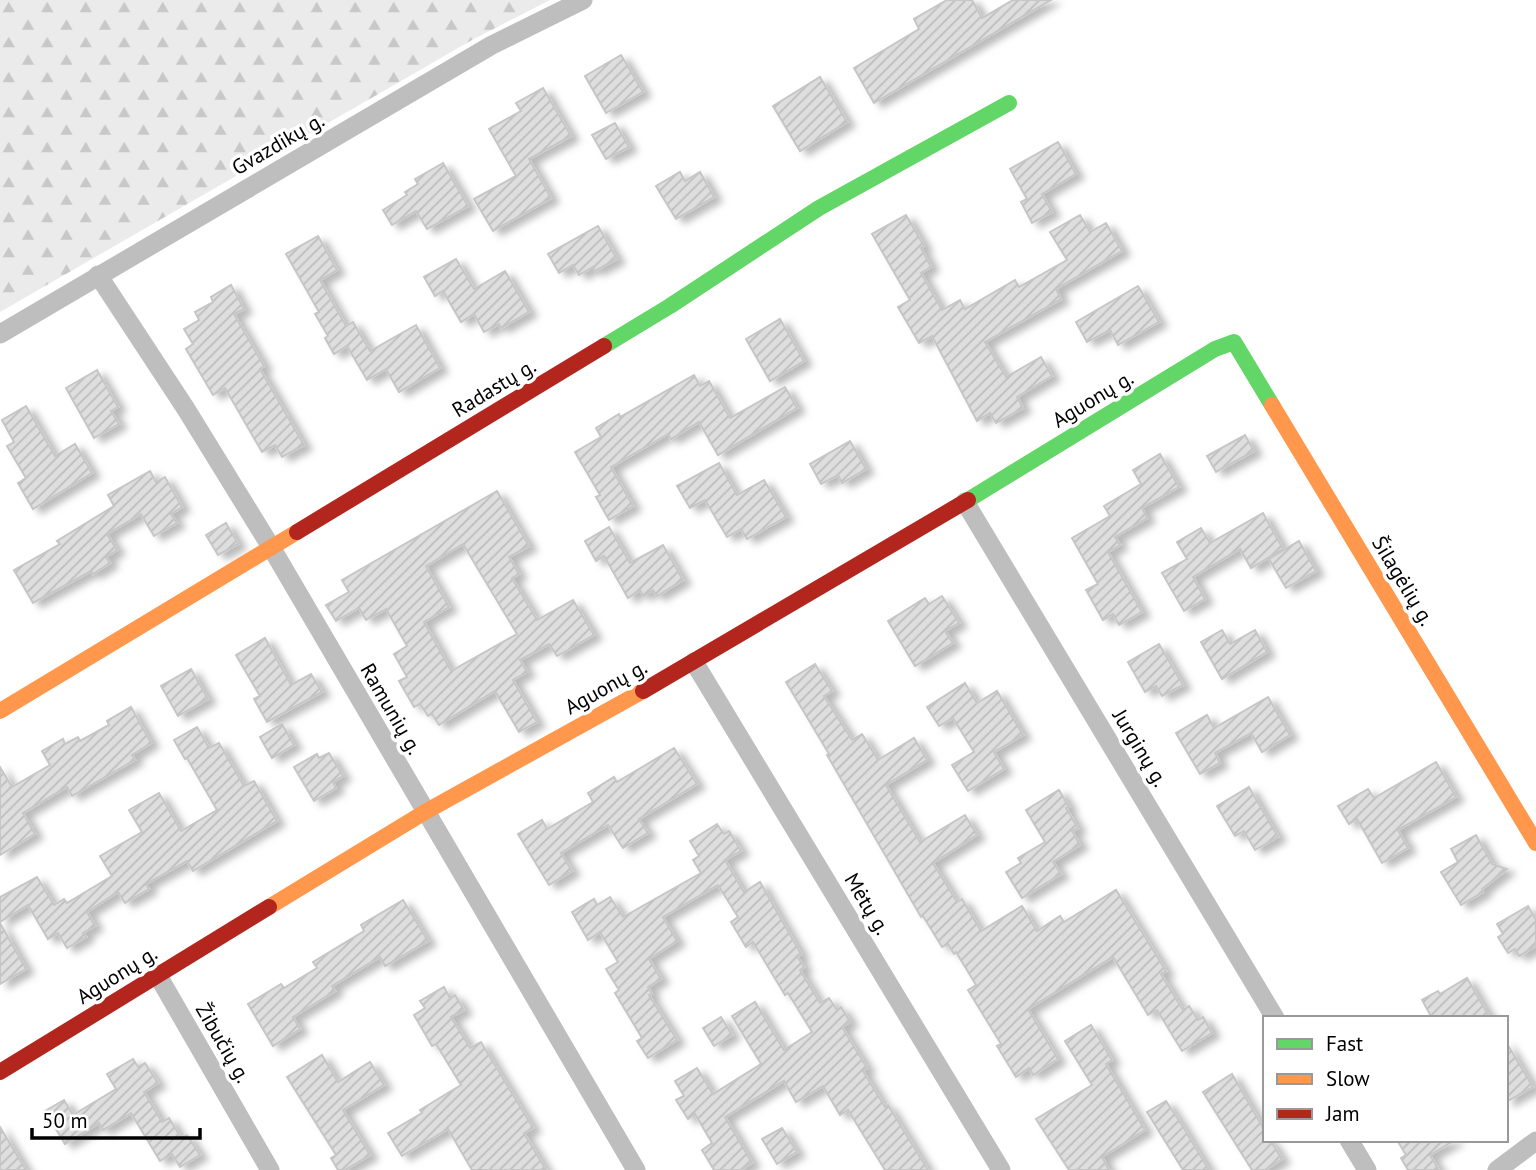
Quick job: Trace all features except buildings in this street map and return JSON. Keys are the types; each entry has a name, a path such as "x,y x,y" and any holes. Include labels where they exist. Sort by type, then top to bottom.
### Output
{"street":[{"name":"Gvazdikų g.","path":"0,334 492,45 583,0"},
{"name":"Radastų g.","path":"0,711 670,306 819,208 1009,103"},
{"name":"Ramunių g.","path":"98,275 186,409 271,547 636,1170"},
{"name":"Aguonų g.","path":"0,1072 425,812 694,662 965,502 1216,349 1234,342"},
{"name":"Šilagėlių g.","path":"1234,342 1536,843"},
{"name":"Jurginų g.","path":"965,502 1274,1016"},
{"name":"Mėtų g.","path":"694,662 1001,1170"},
{"name":"Žibučių g.","path":"157,974 270,1170"},
{"path":"1497,1170 1536,1141"},
{"path":"1350,1142 1367,1170"}],"green space":[{"path":"0,0 550,0 472,40 0,312"}],"traffic: fast":[{"path":"604,346 819,208 1009,103"},
{"path":"968,500 1215,349 1234,342 1272,405"}],"traffic: slow":[{"path":"1272,405 1536,843"},
{"path":"0,711 297,532"},
{"path":"269,907 425,812 643,691"}],"traffic: jam":[{"path":"297,532 604,346"},
{"path":"643,691 968,500"},
{"path":"0,1072 269,907"}]}
